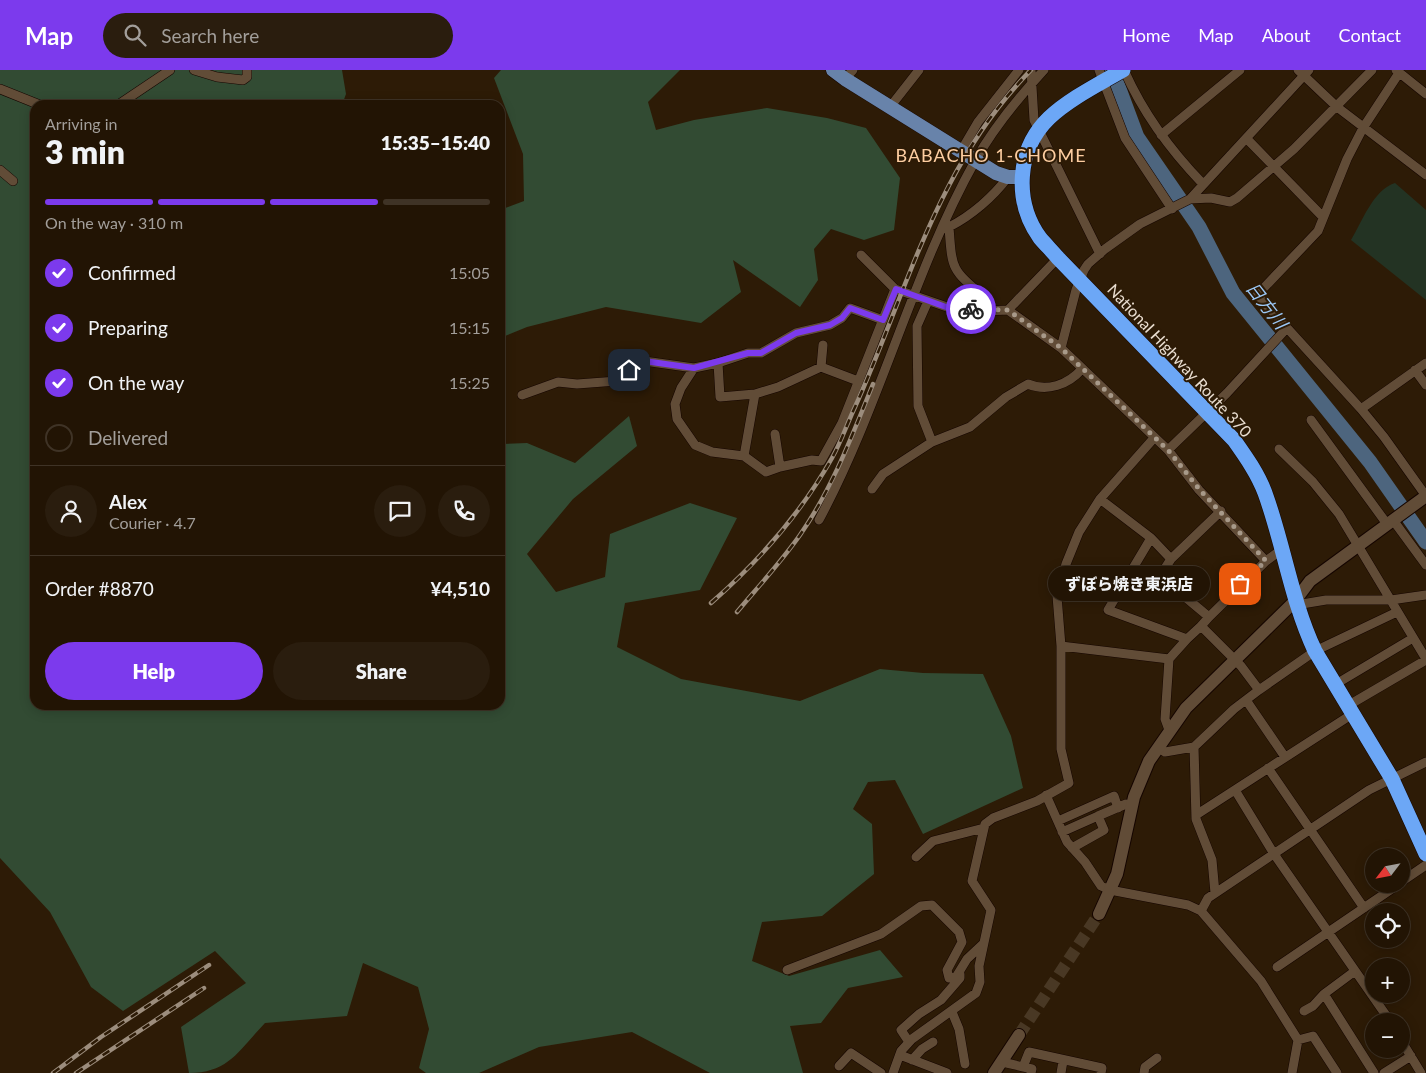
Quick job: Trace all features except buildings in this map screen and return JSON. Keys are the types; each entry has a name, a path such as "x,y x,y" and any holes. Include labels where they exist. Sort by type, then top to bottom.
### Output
{"highway":[{"name":"National Highway Route 370","path":"1113,74 1050,118 1038,130 1014,177 1030,218 1040,237 1058,258 1208,412 1234,440 1251,464 1265,492 1296,603 1315,651 1392,779 1426,854"}],"main road":[{"path":"834,70 849,75 890,106 976,160 1014,177"},
{"path":"1099,914 1110,890 1122,855 1132,806 1149,761 1186,708 1235,659 1296,603 1310,581 1358,544 1425,497"},
{"path":"994,1073 1019,1035"}],"street":[{"path":"125,100 170,70"},
{"path":"194,70 217,77 243,80 248,77 247,70"},
{"path":"890,106 919,70"},
{"path":"961,151 978,122 1019,70"},
{"path":"1031,70 1034,120 1100,254"},
{"path":"819,520 838,484 858,439 915,296 976,160 997,126 1044,70"},
{"path":"1161,135 1240,70"},
{"path":"1190,199 1211,198 1230,202 1273,167 1337,107 1372,70"},
{"path":"1425,497 1361,409 1284,331 1256,295 1318,231 1322,216 1363,128 1397,71 1426,94"},
{"path":"1061,348 1084,270 1100,254 1140,224 1190,199 1247,139 1303,72 1337,107 1426,175"},
{"path":"1113,74 1135,94 1161,135 1203,184"},
{"path":"1113,74 1125,138 1172,209"},
{"path":"0,90 30,101"},
{"path":"1247,139 1322,216"},
{"path":"0,170 13,181"},
{"path":"946,226 963,220 1014,177"},
{"path":"946,226 953,266 956,272 983,296 979,310"},
{"path":"861,255 896,289 946,307 1008,310 1061,348 1168,450 1200,490 1221,510 1266,561"},
{"path":"1008,310 1058,258"},
{"path":"694,368 681,388 675,404 677,419 695,445 712,452 744,456 766,472 812,460 821,461 842,423 896,289"},
{"path":"928,301 917,326 918,406 932,442"},
{"path":"522,395 558,382 577,384 617,382 637,360 694,368 718,363 748,353 761,353 796,333 830,325 842,318 850,308 883,320"},
{"path":"1168,450 1208,412 1284,331"},
{"path":"820,367 823,345"},
{"path":"718,363 720,397 755,394 778,387 820,367 858,381"},
{"path":"1361,409 1426,363"},
{"path":"872,489 882,474 932,442 970,427 1006,397 1028,384 1041,389 1052,387 1074,378 1082,369"},
{"path":"1416,370 1426,385"},
{"path":"744,456 755,394"},
{"path":"1312,420 1426,565"},
{"path":"774,434 780,467"},
{"path":"893,1073 900,1055 909,1042 976,993 991,910 972,881 985,824 993,818 1046,796 1069,783 1061,749 1061,646 1057,596 1066,564 1079,532 1100,499 1154,438"},
{"path":"1196,815 1285,757 1351,709 1426,660 1339,514 1313,482 1279,449"},
{"path":"1100,499 1151,538 1171,559"},
{"path":"1209,617 1160,576 1171,559 1221,510"},
{"path":"1151,538 1108,610 1186,639"},
{"path":"1169,730 1165,719 1169,659 1186,639 1202,626 1266,561 1281,550"},
{"path":"1296,603 1326,600 1391,600 1426,595"},
{"path":"1158,748 1165,752 1194,747 1209,731 1246,700 1315,651 1397,612"},
{"path":"1202,626 1235,659 1259,690"},
{"path":"1336,684 1413,638"},
{"path":"1061,646 1169,659"},
{"path":"1246,700 1285,757"},
{"path":"1194,747 1196,819 1212,860 1215,894"},
{"path":"1201,911 1208,898 1369,790 1426,762"},
{"path":"1268,768 1309,831 1364,908"},
{"path":"1235,790 1274,854 1385,1013"},
{"path":"1046,796 1062,832 1101,886 1110,890 1188,905 1201,911 1261,981 1298,1040 1292,1073"},
{"path":"1058,822 1114,796 1118,808"},
{"path":"1062,832 1126,804 1132,806"},
{"path":"1072,848 1104,830 1098,816"},
{"path":"916,856 933,841 984,828"},
{"path":"1410,876 1426,865"},
{"path":"1277,967 1386,893"},
{"path":"787,970 881,934 922,906 932,905 959,932 962,942 948,970 949,978 956,977 967,959 984,943"},
{"path":"909,1042 901,1030 919,1014 940,1000 960,978 961,968"},
{"path":"1304,1011 1313,1006 1324,994 1356,971"},
{"path":"1324,994 1374,1073"},
{"path":"952,1012 959,1029 964,1064"},
{"path":"1298,1040 1312,1036 1337,1073"},
{"path":"912,1060 922,1049 933,1042"},
{"path":"842,1047 880,1073"},
{"path":"1002,1062 1027,1070 1029,1052 1052,1056 1062,1061 1102,1068 1101,1073"},
{"path":"846,1073 837,1068 851,1053"},
{"path":"900,1055 947,1073"},
{"path":"1384,1073 1411,1056 1421,1073"},
{"path":"1144,1073 1145,1067 1157,1058"},
{"path":"1061,1073 1062,1061"}],"green space":[{"path":"0,70 342,70 346,94 344,100 30,100 30,710 505,710 505,444 527,443 575,463 629,416 637,446 573,499 527,554 556,592 605,577 610,534 690,503 737,518 700,590 625,603 617,647 681,679 800,701 880,669 923,673 983,674 1011,736 1023,788 923,834 895,780 868,782 853,809 872,824 874,874 822,916 762,922 752,961 789,976 880,950 903,977 848,988 821,1023 790,1026 803,1073 710,1073 632,1032 539,1047 479,1073 426,1073 419,1068 429,1029 418,987 363,963 347,1016 265,1023 240,1051 224,1064 203,1072 189,1073 181,1027 246,983 215,951 123,1011 91,987 50,912 0,858"},
{"path":"501,70 680,70 648,102 656,130 694,120 767,108 827,118 866,128 900,178 894,230 864,240 831,229 814,249 818,280 800,307 733,260 741,292 701,323 606,307 527,327 505,336 505,208 524,201 523,154 505,107 505,100 502,100 494,78"},
{"path":"1395,183 1426,210 1426,300 1351,240 1374,199 1380,192"}],"waterway":[{"name":"日方川","path":"1112,70 1137,137 1199,227 1233,293 1370,462 1426,542"}],"tunnel":[{"path":"1019,1035 1099,914"}],"railway":[{"path":"711,603 746,571 778,536 820,479 841,439 874,363 909,274 948,187 971,146 999,107 1031,70"},
{"path":"737,612 785,555 822,499 841,462 873,384"},
{"path":"53,1073 101,1037 209,965"},
{"path":"76,1073 204,988"}],"way so far":[{"path":"971,309 986,311 1008,310 1061,348 1168,450 1200,490 1221,510 1266,561 1240,584"}],"place":[{"name":"ずぼら焼き東浜店","path":"1240,584"}],"district":[{"name":"BABACHO 1-CHOME","path":"991,155"}],"route":[{"path":"629,370 637,360 694,368 718,363 748,353 761,353 780,344 796,333 830,325 842,318 850,308 870,313 883,320 896,289 946,307 971,309"}]}
